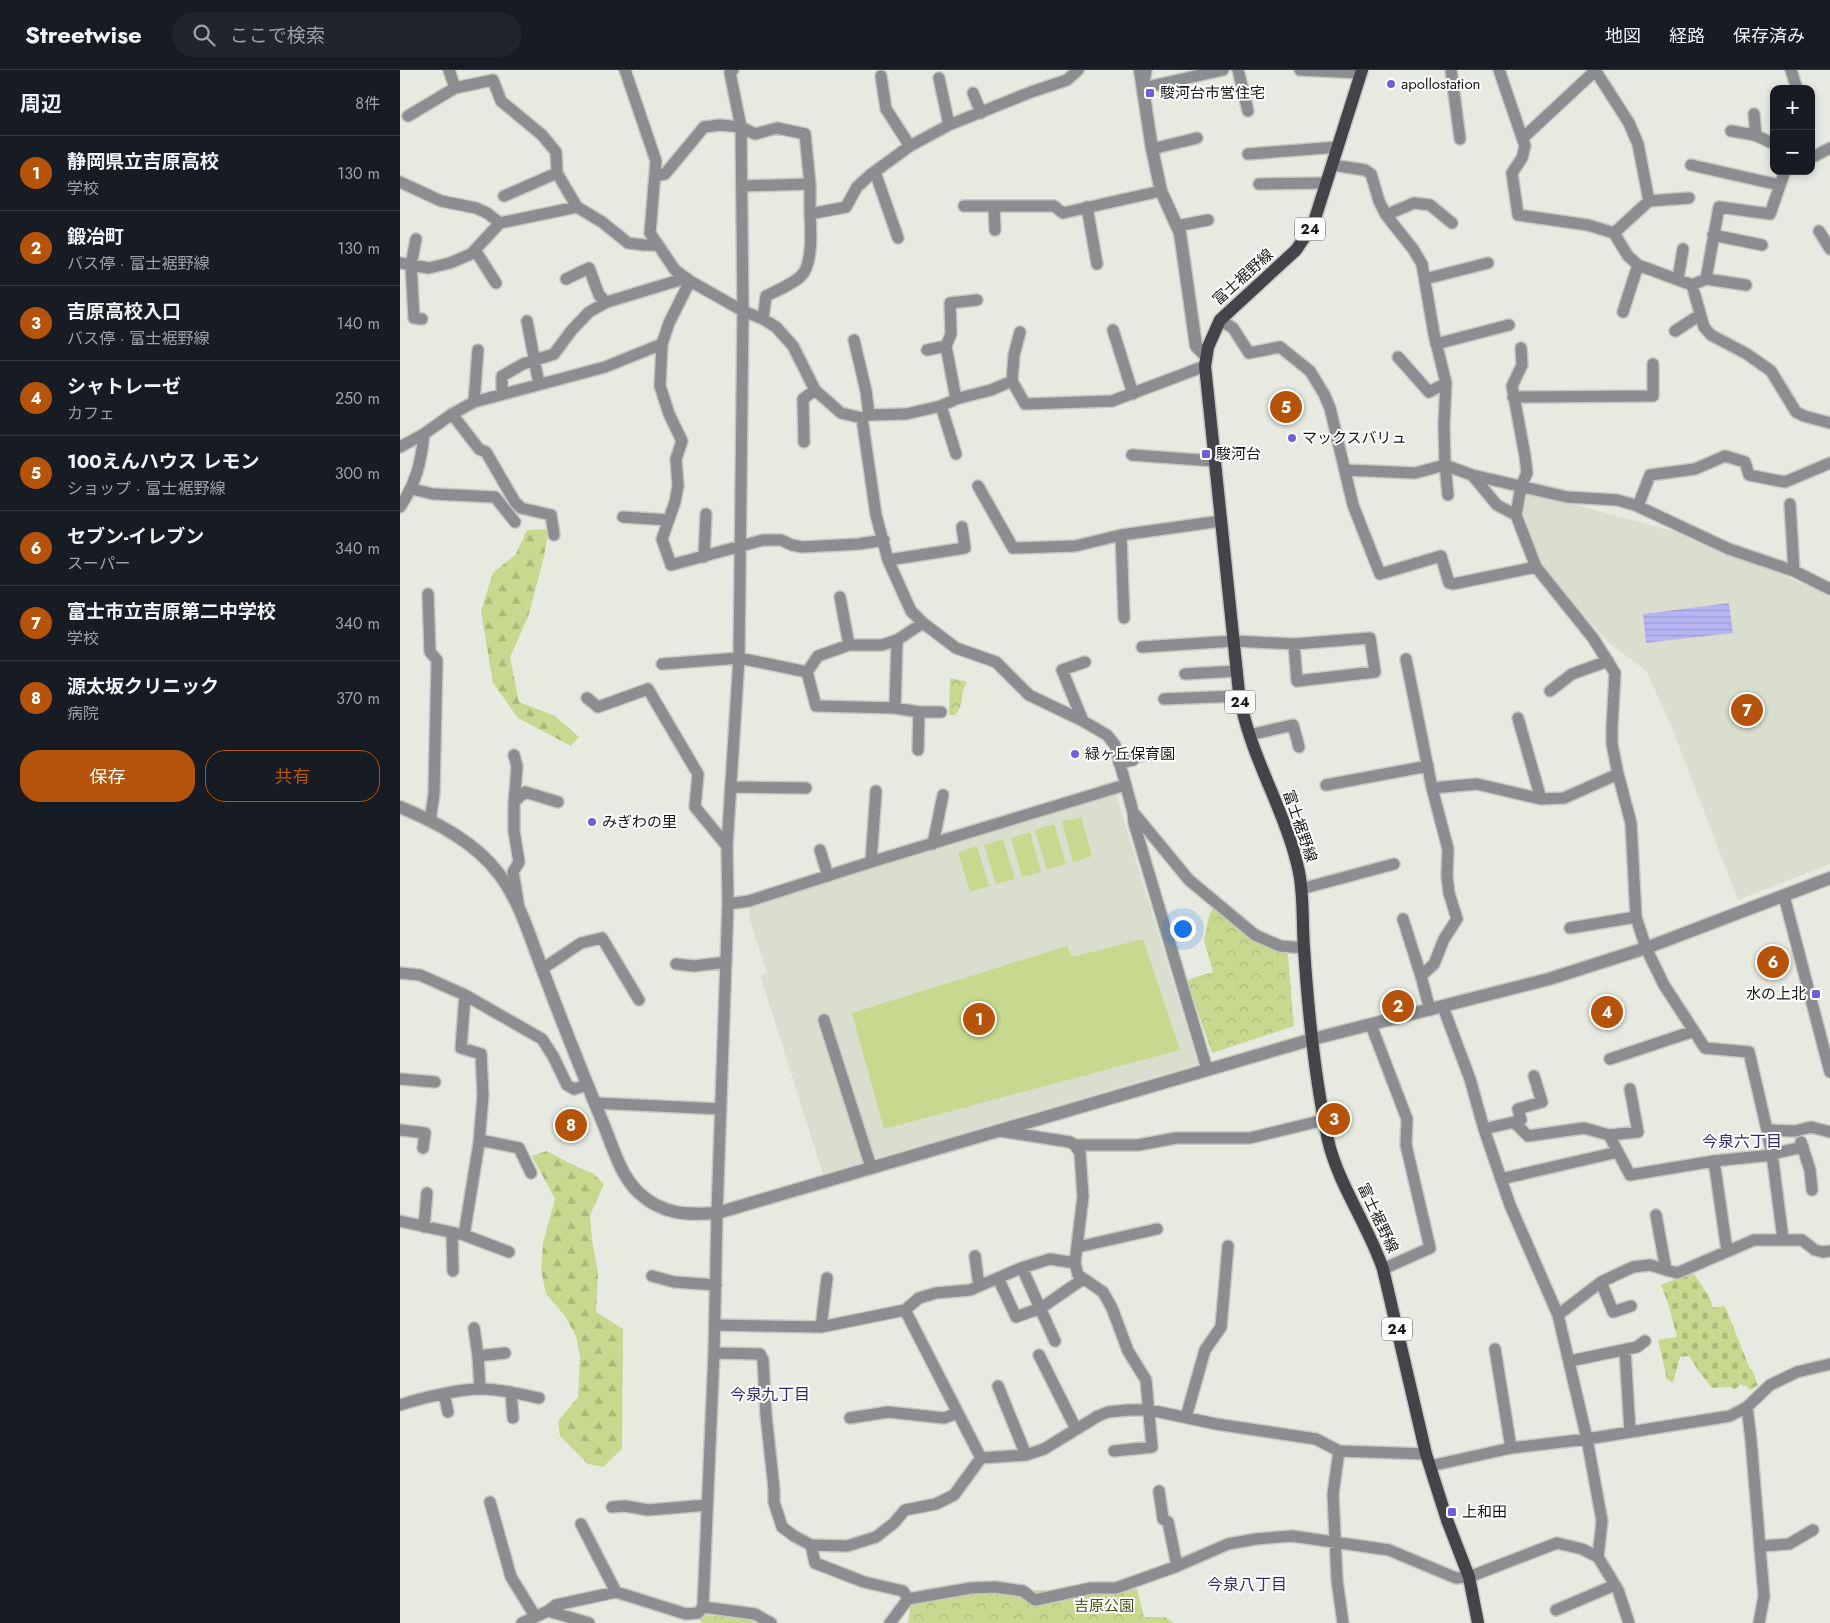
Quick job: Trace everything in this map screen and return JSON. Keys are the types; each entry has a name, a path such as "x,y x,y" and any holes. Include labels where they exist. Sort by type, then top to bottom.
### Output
{"main road":[{"name":"富士裾野線","path":"1361,71 1313,225 1296,250 1220,320 1215,328 1206,361 1214,461 1239,696 1249,735 1290,840 1299,872 1313,1039 1324,1120 1336,1164 1374,1245 1383,1269 1428,1460 1469,1577 1478,1623"}],"street":[{"path":"449,70 455,88"},
{"path":"625,70 656,161 650,233 657,245 675,270 688,280 776,327 793,346 815,390 841,413 866,416 906,414 942,406 956,399 990,390 1012,381"},
{"path":"555,1616 556,1605 616,1592 686,1614 698,1613 702,1606 715,1325 728,904 727,846 740,658 744,311 741,127 730,74 733,70"},
{"path":"810,214 846,206 858,187 875,172 910,146 949,125 1067,80 1078,70"},
{"path":"1020,332 1014,355 1012,381 1025,404 1112,401 1133,394 1206,361 1196,346 1180,233 1161,191 1152,149 1140,70"},
{"path":"1143,88 1146,70"},
{"path":"1143,88 1204,72 1223,70"},
{"path":"1238,70 1248,111"},
{"path":"1300,70 1361,71"},
{"path":"1451,70 1460,139"},
{"path":"1499,70 1525,146 1522,158 1512,173 1518,215 1588,225 1614,234 1628,256 1638,264 1692,285 1706,278 1746,285"},
{"path":"1523,138 1595,70 1629,123 1638,144 1649,201"},
{"path":"1791,70 1797,85"},
{"path":"881,76 886,109 910,146"},
{"path":"939,78 949,125"},
{"path":"408,116 455,88 493,80 501,101 542,135 556,152 557,172 577,207 602,222 628,243 657,245"},
{"path":"974,93 981,113"},
{"path":"1754,114 1756,136"},
{"path":"656,176 665,174 704,127 741,127 756,134 777,128 805,134 810,184 812,240 806,266 801,276 766,296 763,319"},
{"path":"1731,131 1756,136 1770,142"},
{"path":"1152,149 1197,138"},
{"path":"1248,154 1338,147"},
{"path":"1815,156 1830,148"},
{"path":"1332,165 1365,170 1372,174 1379,201 1386,215 1422,264 1436,344 1446,383 1444,407 1445,465 1448,495"},
{"path":"1691,165 1779,185"},
{"path":"504,196 557,172"},
{"path":"875,172 898,238"},
{"path":"1706,278 1719,207 1770,214 1783,175"},
{"path":"400,182 441,201 476,208 487,213 500,223"},
{"path":"1259,184 1326,183"},
{"path":"742,186 810,184"},
{"path":"964,206 1054,206 1063,213 1161,191"},
{"path":"1430,205 1436,194"},
{"path":"1614,234 1649,201 1689,198"},
{"path":"1386,215 1414,203 1430,205 1452,224"},
{"path":"994,206 995,230"},
{"path":"406,264 429,268 450,263 470,254 500,223 577,207"},
{"path":"1087,207 1097,264"},
{"path":"1177,226 1208,220"},
{"path":"1819,231 1830,249"},
{"path":"1713,236 1762,245"},
{"path":"416,239 406,264 414,318 422,319"},
{"path":"1678,279 1683,248"},
{"path":"474,250 496,283"},
{"path":"1425,279 1488,263"},
{"path":"1624,312 1638,264"},
{"path":"566,279 589,268 599,295 606,302"},
{"path":"502,394 502,376 523,364 554,354 571,331 589,312 606,302 688,280"},
{"path":"688,280 662,344 660,386 669,414 682,441 676,459 678,486 675,502 662,539 671,565 763,540 781,540 802,547 859,544 884,540"},
{"path":"1692,285 1704,326 1711,335 1747,354 1771,371 1796,412 1830,423"},
{"path":"956,399 946,346 951,334 950,303 977,300"},
{"path":"1676,331 1700,315"},
{"path":"1220,320 1233,328 1249,353 1280,347 1310,372 1324,394 1330,408 1353,505 1380,574 1441,556 1449,583 1453,584 1536,567"},
{"path":"527,321 539,384"},
{"path":"1436,344 1509,325"},
{"path":"1113,330 1133,394"},
{"path":"854,340 866,391 869,456 876,515 888,560 911,611 923,623 956,648 996,662 1029,695 1083,721 1107,735 1115,745 1133,812 1134,823 1206,1069"},
{"path":"400,447 474,402 605,367 662,344"},
{"path":"927,350 946,346"},
{"path":"1521,348 1522,364 1512,386 1527,473 1521,486 1516,515 1536,567 1593,638 1615,673 1612,744 1631,823 1636,917 1646,948 1664,985 1705,1048 1749,1052 1772,1154 1783,1239"},
{"path":"474,402 478,350"},
{"path":"1398,357 1429,392 1446,383"},
{"path":"1513,397 1653,396 1653,364"},
{"path":"804,442 803,399 815,390"},
{"path":"942,406 956,454"},
{"path":"452,414 478,449 486,452 520,508 551,515 554,535"},
{"path":"400,507 412,489 421,462 424,434"},
{"path":"1132,455 1214,461"},
{"path":"1638,506 1650,475 1695,469 1725,456 1737,458 1745,462 1749,475 1785,482 1830,466"},
{"path":"1345,470 1415,473 1445,465 1472,475 1567,497 1617,500 1638,506 1729,549 1794,571 1830,589"},
{"path":"1472,475 1497,505 1516,515"},
{"path":"978,486 1013,548 1075,546 1121,536 1221,521"},
{"path":"412,489 433,494 495,498 515,522"},
{"path":"1790,504 1794,571"},
{"path":"704,557 706,514"},
{"path":"623,517 668,520"},
{"path":"888,560 965,548 962,527"},
{"path":"1121,536 1124,618"},
{"path":"428,594 430,652 438,660 434,794 430,821"},
{"path":"840,597 849,645"},
{"path":"923,623 897,640 882,646 849,645 818,656 807,672 816,706 895,708 919,712 941,712"},
{"path":"1142,647 1234,641 1294,644 1370,638 1375,672 1297,681 1294,644"},
{"path":"895,708 897,640"},
{"path":"662,664 740,658 807,672"},
{"path":"1406,659 1432,788 1448,849 1447,876 1449,893 1457,919 1444,939 1434,964 1421,976"},
{"path":"1083,721 1062,670 1085,662"},
{"path":"1550,691 1572,674 1608,662"},
{"path":"1185,674 1237,672"},
{"path":"587,698 598,707 648,688 698,774 695,807 727,846"},
{"path":"1164,700 1239,696"},
{"path":"918,750 919,712"},
{"path":"1518,718 1541,798"},
{"path":"1249,735 1293,725 1299,747"},
{"path":"1119,763 1133,760 1137,756 1169,752"},
{"path":"514,755 517,766 514,831 519,862 513,872 519,906 542,969 625,1176 640,1194 662,1208 687,1215 717,1213 1206,1069 1313,1039 1549,979 1646,948 1830,878"},
{"path":"1326,785 1428,766"},
{"path":"1432,788 1477,784 1541,798 1564,798 1618,774"},
{"path":"728,904 750,901 1125,785"},
{"path":"731,787 806,788"},
{"path":"872,862 876,791"},
{"path":"514,802 525,792 558,802"},
{"path":"933,844 943,795"},
{"path":"400,807 466,841 499,873 519,906"},
{"path":"1133,812 1188,880 1255,935 1280,946 1304,948"},
{"path":"820,850 828,876"},
{"path":"1301,889 1394,864"},
{"path":"1784,896 1830,1072"},
{"path":"1570,928 1636,917"},
{"path":"1403,919 1430,1010"},
{"path":"542,969 581,943 602,938 639,1000"},
{"path":"676,964 694,966 726,962"},
{"path":"400,973 420,975 465,995 542,1039 553,1056 567,1085 574,1089 587,1085"},
{"path":"453,1271 458,1234 480,1140 484,1095 481,1054 460,1048 465,995"},
{"path":"1443,1007 1470,1079 1484,1129 1510,1205 1558,1315 1587,1439 1602,1521 1598,1557"},
{"path":"824,1020 870,1167"},
{"path":"1371,1025 1407,1119 1406,1145 1430,1248 1383,1269"},
{"path":"1610,1059 1694,1031"},
{"path":"1484,1129 1521,1120 1518,1110 1542,1102 1534,1076"},
{"path":"400,1079 435,1082"},
{"path":"1514,1122 1528,1136 1584,1128 1609,1135 1638,1132 1630,1089"},
{"path":"595,1103 721,1109"},
{"path":"1075,1145 1138,1145 1176,1138 1250,1138 1324,1120"},
{"path":"1767,1130 1797,1131 1811,1127 1830,1132"},
{"path":"400,1130 425,1133 423,1148"},
{"path":"999,1131 1070,1142 1075,1145 1080,1153 1083,1196 1075,1263 1078,1275 1103,1292 1112,1308 1128,1351 1146,1380 1150,1410 1152,1447 1114,1451"},
{"path":"1797,1131 1810,1170 1812,1190"},
{"path":"1609,1135 1630,1175 1714,1161 1772,1154 1802,1147"},
{"path":"480,1140 519,1148 531,1173"},
{"path":"1501,1179 1618,1152"},
{"path":"1714,1161 1727,1251"},
{"path":"424,1227 427,1193"},
{"path":"1656,1215 1666,1270"},
{"path":"400,1221 458,1234 509,1252"},
{"path":"1078,1247 1157,1229"},
{"path":"1558,1315 1601,1282 1633,1267 1650,1265 1677,1273 1754,1240 1802,1240 1815,1250 1830,1251"},
{"path":"1186,1418 1205,1350 1221,1327 1228,1246"},
{"path":"974,1256 979,1286"},
{"path":"715,1325 821,1327 905,1310 919,1298 936,1293 970,1290 1022,1268 1050,1259 1075,1263"},
{"path":"1022,1268 1055,1341"},
{"path":"652,1276 674,1282 716,1285"},
{"path":"821,1327 827,1278"},
{"path":"998,1278 1016,1317 1041,1308 1083,1279"},
{"path":"1601,1282 1613,1312 1631,1306"},
{"path":"905,1310 981,1458"},
{"path":"474,1328 480,1389"},
{"path":"1570,1361 1637,1347 1645,1341"},
{"path":"1495,1349 1511,1448"},
{"path":"1624,1350 1630,1432"},
{"path":"478,1356 505,1353"},
{"path":"714,1353 760,1354 763,1360 774,1502 782,1526 794,1536 811,1545 847,1546 876,1536 894,1523 905,1510 936,1504 954,1494 981,1458 1026,1455 1044,1449 1098,1416 1108,1412 1150,1410 1186,1418 1316,1439 1339,1451 1428,1460 1587,1439 1730,1416 1747,1407 1770,1385 1797,1372 1830,1364"},
{"path":"1040,1355 1076,1429"},
{"path":"998,1386 1026,1455"},
{"path":"400,1405 417,1399 480,1389 511,1392 539,1398"},
{"path":"511,1392 512,1418"},
{"path":"444,1394 448,1412"},
{"path":"1747,1407 1764,1596 1760,1623"},
{"path":"850,1418 888,1412 944,1418 958,1413"},
{"path":"1339,1451 1333,1494 1334,1543 1337,1580 1344,1623"},
{"path":"1159,1491 1163,1519 1168,1522 1177,1566"},
{"path":"490,1502 511,1577 535,1616"},
{"path":"612,1507 626,1506 648,1510 707,1505"},
{"path":"581,1524 616,1592"},
{"path":"1760,1546 1789,1544 1812,1530"},
{"path":"890,1623 908,1599 971,1588 995,1587 1022,1591 1035,1600 1091,1588 1116,1588 1177,1566 1228,1544 1292,1536 1389,1550 1456,1578 1469,1577 1557,1543 1582,1548 1598,1557 1615,1585 1626,1622"},
{"path":"811,1545 815,1563 864,1582 903,1591 908,1599"},
{"path":"1556,1610 1615,1585"},
{"path":"702,1606 755,1614 771,1623"},
{"path":"522,1623 535,1616 555,1616 589,1623"}],"shaded area":[{"path":"1524,491 1687,535 1830,595 1830,864 1738,900 1674,733 1647,672 1608,642 1540,565 1522,518"},
{"path":"1116,794 1198,1064 823,1174 760,975 767,973 749,917 750,901"}],"green space":[{"path":"549,529 543,561 528,617 510,657 519,702 555,716 579,737 571,746 518,718 493,683 481,611 493,573 516,554 527,530"},
{"path":"950,678 967,682 960,708 955,715 949,715"},
{"path":"1081,817 1092,856 1073,862 1062,822"},
{"path":"1054,824 1066,864 1047,870 1035,830"},
{"path":"1030,832 1041,872 1022,877 1011,838"},
{"path":"1003,839 1015,879 996,884 984,845"},
{"path":"977,846 989,886 970,892 958,852"},
{"path":"1214,906 1286,951 1288,955 1294,1026 1212,1053 1187,980 1213,972 1204,940 1209,916"},
{"path":"1143,939 1180,1050 884,1129 852,1013 1067,946 1072,957"},
{"path":"547,1151 594,1174 604,1184 590,1215 598,1273 596,1312 623,1329 622,1449 603,1467 588,1464 560,1436 558,1421 578,1397 580,1357 576,1336 565,1316 546,1294 541,1270 543,1243 555,1199 532,1156"},
{"path":"1693,1272 1710,1298 1713,1308 1725,1306 1758,1385 1750,1390 1746,1385 1743,1386 1741,1384 1735,1389 1729,1387 1712,1388 1689,1356 1680,1357 1673,1383 1667,1379 1658,1340 1677,1337 1661,1285"},
{"name":"吉原公園","path":"1137,1589 1144,1617 1165,1617 1174,1623 908,1623 912,1597 987,1591"},
{"path":"700,1615 749,1618 755,1623 701,1623"}],"water":[{"path":"1729,603 1733,633 1646,643 1643,614"}],"place":[{"name":"apollostation","path":"1391,84"},
{"name":"駿河台市営住宅","path":"1150,93"},
{"name":"100えんハウス レモン","path":"1286,407"},
{"name":"マックスバリュ","path":"1292,438"},
{"name":"駿河台","path":"1206,454"},
{"name":"富士市立吉原第二中学校","path":"1747,710"},
{"name":"緑ヶ丘保育園","path":"1075,754"},
{"name":"みぎわの里","path":"592,822"},
{"name":"セブン-イレブン","path":"1773,962"},
{"name":"水の上北","path":"1816,994"},
{"name":"鍛冶町","path":"1398,1006"},
{"name":"シャトレーゼ","path":"1607,1012"},
{"name":"静岡県立吉原高校","path":"979,1019"},
{"name":"吉原高校入口","path":"1334,1119"},
{"name":"源太坂クリニック","path":"571,1125"},
{"name":"上和田","path":"1452,1512"}],"district":[{"name":"今泉六丁目","path":"1742,1141"},
{"name":"今泉九丁目","path":"770,1394"},
{"name":"今泉八丁目","path":"1247,1584"}]}
